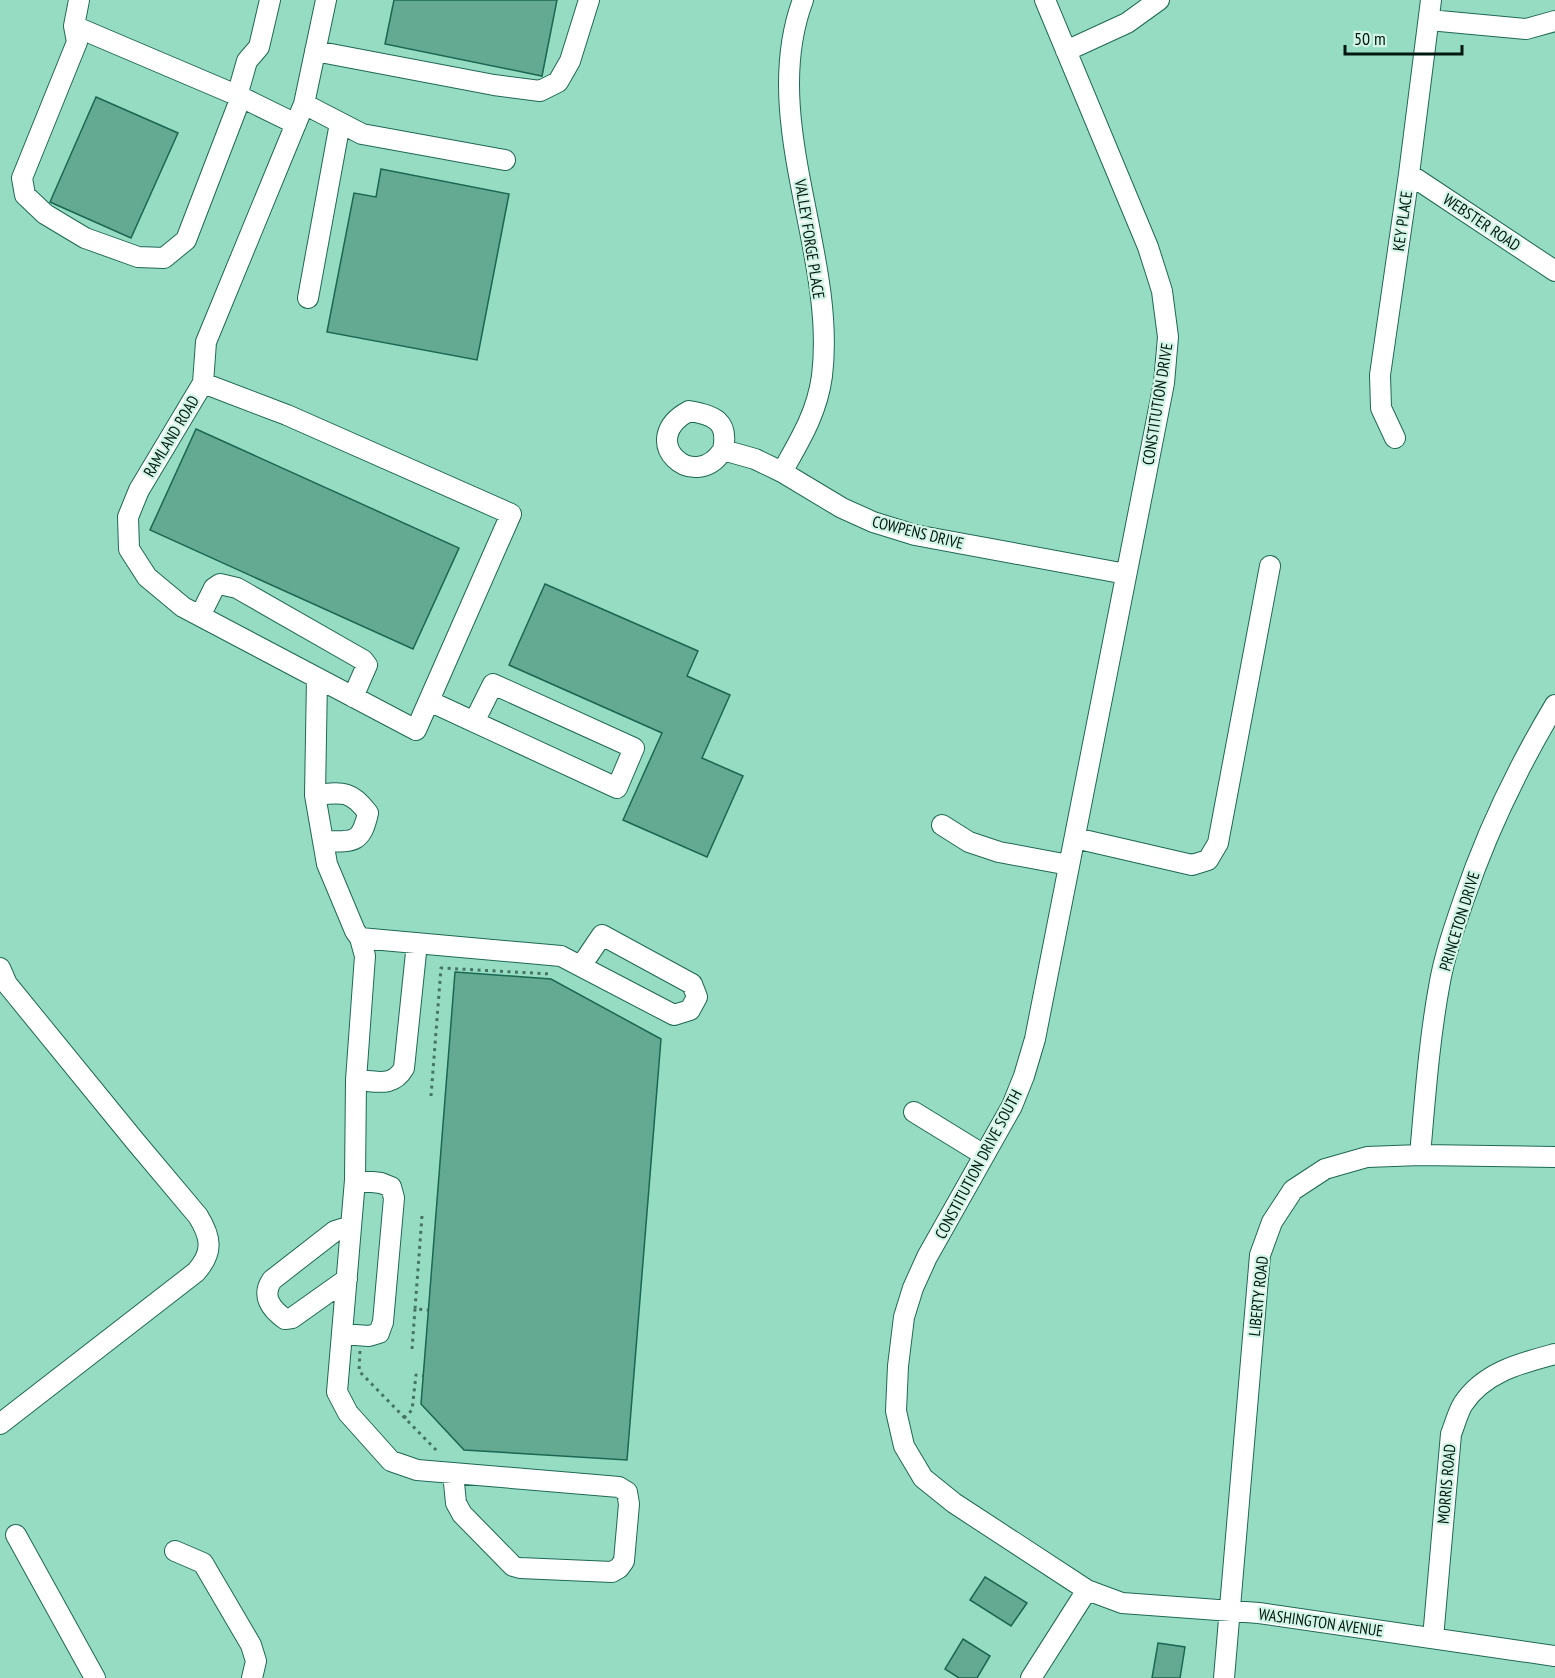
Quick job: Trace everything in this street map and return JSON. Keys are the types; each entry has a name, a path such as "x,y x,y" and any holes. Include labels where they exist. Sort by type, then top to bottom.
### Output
{"street":[{"path":"78,0 74,26 77,42 22,178 25,195 45,214 85,238 138,257 156,258 164,258 186,240 239,97 246,61 260,47 270,0"},
{"name":"RAMLAND ROAD","path":"326,0 304,104 206,342 203,383 139,490 128,517 129,549 147,577 183,608 416,730 429,701"},
{"path":"315,51 494,85 540,90 558,82 570,61 589,0"},
{"name":"VALLEY FORGE PLACE","path":"782,472 810,423 822,377 824,339 818,285 788,102 790,59 798,14 803,0"},
{"name":"CONSTITUTION DRIVE","path":"1045,0 1148,247 1162,291 1168,337 1164,383 1112,647"},
{"path":"1066,51 1127,23 1159,0"},
{"name":"KEY PLACE","path":"1395,438 1381,408 1380,375 1431,0"},
{"path":"1429,20 1526,29 1555,21"},
{"path":"74,26 296,124"},
{"path":"304,104 362,134 505,160"},
{"path":"308,298 340,123"},
{"name":"WEBSTER ROAD","path":"1409,174 1555,271"},
{"path":"203,383 287,414 512,514 429,701 474,722 617,788 634,748 493,684 474,722"},
{"name":"COWPENS DRIVE","path":"723,450 754,459 782,472 842,508 873,522 915,535 1126,574"},
{"path":"1074,838 1192,865 1208,860 1218,843 1270,566"},
{"path":"200,616 214,588 220,584 237,588 363,660 367,665 353,697"},
{"name":"CONSTITUTION DRIVE SOUTH","path":"1087,1590 954,1503 923,1478 904,1446 896,1411 897,1366 904,1317 913,1288 927,1257 1012,1106 1024,1076 1035,1039 1112,647"},
{"path":"317,678 315,795 327,864 360,938 365,956 356,1080 355,1180 347,1279 352,1335 338,1392 348,1413 391,1461 417,1470 453,1473 619,1487 627,1492 628,1504 624,1561 612,1572 513,1566 462,1514 456,1503 453,1473"},
{"name":"PRINCETON DRIVE","path":"1420,1155 1428,1061 1439,985 1454,928 1475,866 1504,798 1555,705"},
{"path":"315,795 342,792 357,798 368,813 364,831 349,842 324,841"},
{"path":"942,825 969,842 999,852 1069,865"},
{"path":"360,938 561,956 674,1015 690,1010 697,997 692,984 602,935 581,966"},
{"path":"356,1080 388,1082 398,1078 404,1068 417,943"},
{"path":"0,968 7,984 198,1216 206,1229 209,1251 205,1262 196,1272 0,1424"},
{"path":"914,1112 984,1155"},
{"name":"LIBERTY ROAD","path":"1224,1678 1260,1255 1272,1222 1293,1190 1325,1169 1367,1157 1420,1155 1555,1157"},
{"path":"352,1335 369,1336 379,1333 383,1322 394,1198 391,1187 381,1183 355,1180"},
{"path":"347,1279 292,1318 285,1319 279,1314 267,1297 266,1288 272,1280 335,1231 351,1226"},
{"name":"MORRIS ROAD","path":"1432,1638 1451,1434 1463,1404 1484,1380 1518,1364 1555,1354"},
{"path":"16,1535 96,1678"},
{"path":"175,1551 203,1563 252,1645 256,1661 252,1678"},
{"path":"1032,1678 1087,1590"},
{"name":"WASHINGTON AVENUE","path":"1087,1590 1122,1603 1229,1610 1555,1656"}],"path":[{"path":"431,1095 441,968 556,975"},
{"path":"412,1349 422,1216"},
{"path":"414,1309 428,1310"},
{"path":"352,1335 359,1371 437,1453 445,1453"},
{"path":"404,1418 412,1410 416,1375 423,1376"}],"building":[{"path":"394,0 557,0 542,76 385,44"},
{"path":"96,97 178,133 131,238 50,202"},
{"path":"381,169 509,194 477,360 327,332 354,193 376,197"},
{"path":"196,429 459,548 413,649 150,530"},
{"path":"545,584 698,651 687,676 730,695 702,758 743,776 707,857 623,820 662,733 509,665"},
{"path":"455,972 551,979 661,1039 627,1460 464,1450 421,1404"},
{"path":"985,1577 1027,1603 1011,1626 970,1600"},
{"path":"963,1639 990,1656 977,1678 959,1678 945,1669"},
{"path":"1158,1643 1185,1647 1180,1678 1152,1678"}]}
